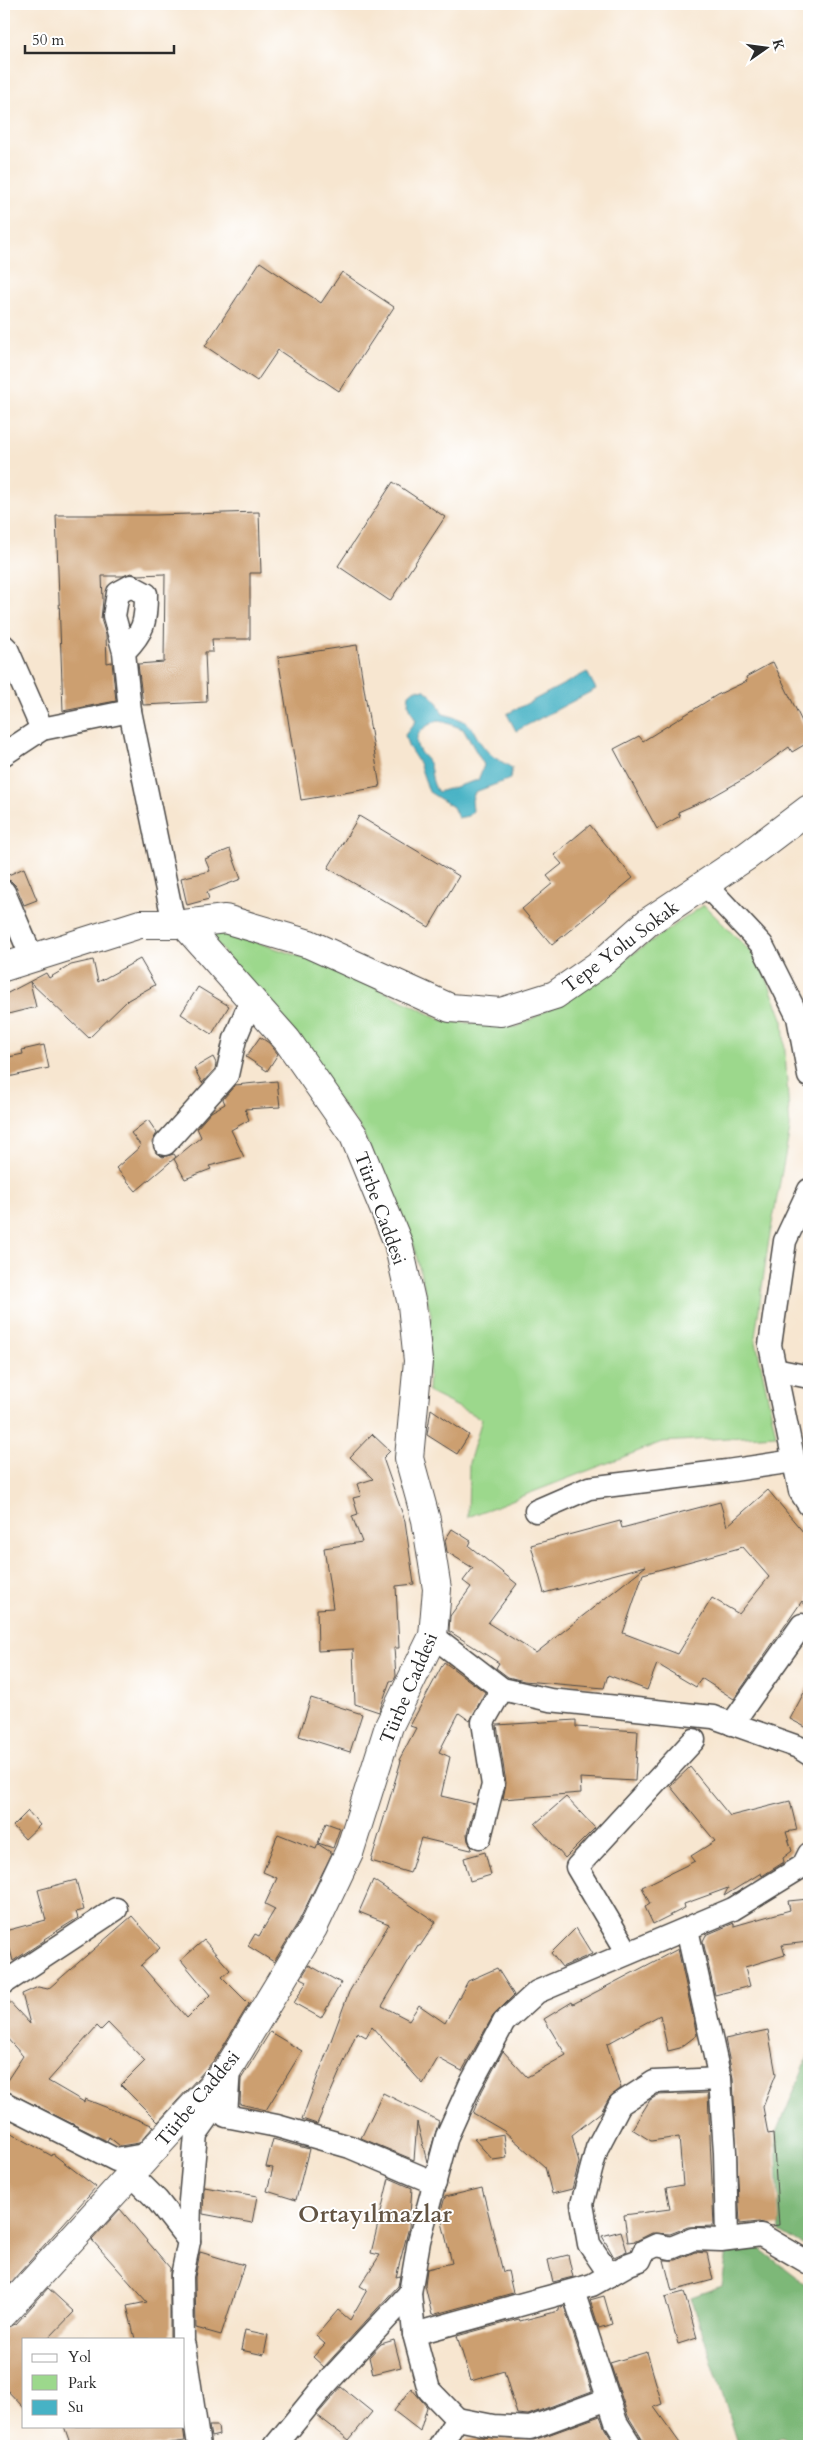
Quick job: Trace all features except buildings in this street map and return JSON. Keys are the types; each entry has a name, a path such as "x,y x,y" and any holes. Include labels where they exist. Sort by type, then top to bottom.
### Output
{"street":[{"path":"4,646 42,729"},
{"path":"124,652 130,711 179,924"},
{"path":"4,754 42,729 130,711"},
{"name":"Tepe Yolu Sokak","path":"4,967 140,924 179,924 225,919 309,944 450,1008 501,1012 555,995 604,961 648,922 747,856 809,809"},
{"path":"705,884 762,945 798,1017 809,1076"},
{"path":"4,892 32,958"},
{"name":"Türbe Caddesi","path":"5,2308 229,2067 313,1928 350,1850 390,1726 433,1636 438,1589 426,1520 409,1458 418,1361 412,1305 398,1243 354,1136 287,1040 252,1000 179,924"},
{"path":"165,1144 227,1075 236,1038 252,1000"},
{"path":"809,1190 785,1241 770,1345 800,1491 809,1505"},
{"path":"775,1370 809,1377"},
{"path":"536,1511 589,1488 794,1461"},
{"path":"732,1724 802,1625"},
{"path":"433,1636 502,1689 550,1700 713,1717 798,1747 809,1754"},
{"path":"480,1837 493,1785 483,1722 502,1689"},
{"path":"628,1952 577,1867 694,1740"},
{"path":"608,2400 530,2428 493,2426 457,2419 429,2390 414,2334 410,2293 419,2241 447,2136 470,2085 504,2022 537,1992 628,1952 733,1910 803,1866 809,1854"},
{"path":"4,1983 116,1909"},
{"path":"687,1929 720,2079 726,2152 727,2239"},
{"path":"229,2067 226,2116 277,2126 350,2147 435,2183"},
{"path":"183,2338 182,2276 189,2241 190,2201 196,2134 221,2098 229,2067"},
{"path":"610,2275 589,2244 582,2204 597,2148 620,2104 654,2082 720,2079"},
{"path":"4,2103 116,2160 150,2154"},
{"path":"131,2174 157,2200 189,2241"},
{"path":"414,2334 592,2285 629,2264 640,2260 644,2251 657,2245 671,2248 693,2239 727,2239 761,2235 809,2264"},
{"path":"572,2291 616,2422 631,2446"},
{"path":"276,2446 324,2386 410,2293"},
{"path":"185,2351 204,2443"},
{"path":"440,2446 457,2419"}],"green space":[{"path":"704,905 760,961 783,1021 790,1129 768,1245 755,1337 776,1435 662,1442 468,1517 469,1463 482,1419 428,1392 431,1315 413,1243 361,1129 208,932 238,936 341,970 444,1021 517,1027 567,999"},
{"path":"809,2054 809,2249 780,2231 776,2135"},
{"path":"751,2242 809,2287 809,2446 797,2446 782,2437 769,2446 739,2446 691,2297 722,2286 727,2251"}],"water":[{"path":"587,672 596,689 516,731 507,714"},
{"path":"415,689 425,690 436,700 443,714 455,717 468,724 489,753 512,768 510,779 475,792 472,800 473,811 468,816 458,818 453,807 429,792 419,763 408,746 405,735 416,721 408,703 409,694","holes":["439,720 463,729 484,765 478,780 438,792 435,788 429,763 420,752 417,744 418,735 425,727"]}],"district":[{"name":"Ortayılmazlar","path":"375,2214"}]}
